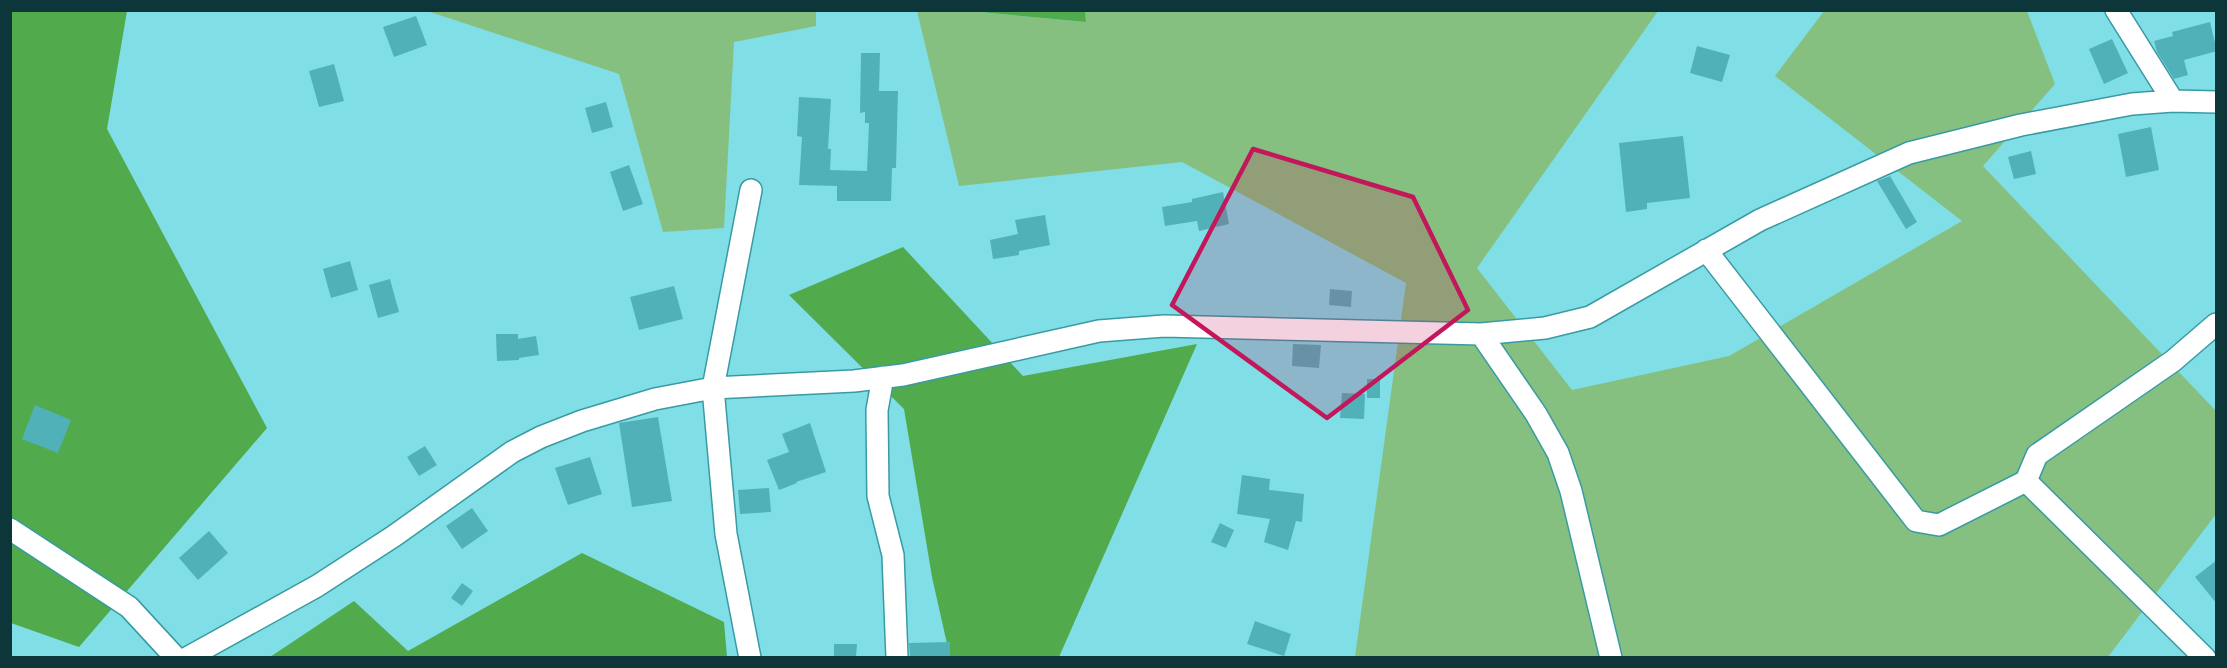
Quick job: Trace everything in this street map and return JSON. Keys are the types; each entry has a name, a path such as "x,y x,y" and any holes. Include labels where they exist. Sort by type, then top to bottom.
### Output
{"street":[{"path":"2116,10 2173,101"},
{"path":"187,657 317,586 394,536 512,452 541,437 582,421 655,399 713,388 903,375 1099,331 1164,326 1481,334 1545,328 1590,316 1760,220 1909,153 2075,114 2132,104 2173,101 2217,102"},
{"path":"750,657 726,534 713,388 751,190"},
{"path":"1706,250 1916,521 1939,525 2026,481 2037,455 2173,361 2217,324"},
{"path":"1481,334 1536,414 1558,453 1571,491 1611,657"},
{"path":"883,377 877,410 878,496 893,555 897,657"},
{"path":"2026,481 2205,657"},
{"path":"10,528 129,607 176,657"}],"highlighted area":[{"path":"1253,149 1413,197 1468,310 1327,418 1172,305"}],"green space":[{"path":"816,10 816,26 734,42 724,228 663,232 619,74 427,11"},
{"path":"11,11 127,11 107,129 267,428 79,647 11,623"},
{"path":"917,11 969,11 1086,22 1085,11 1658,11 1477,268 1572,390 1729,356 1962,221 1775,76 1824,11 2027,11 2055,84 1983,166 2216,411 2216,514 2108,657 1355,657 1406,283 1182,162 959,186"},
{"path":"969,11 1085,11 1086,22"},
{"path":"903,247 1023,376 1197,344 1059,657 950,657 932,577 904,409 789,295"},
{"path":"582,553 724,622 727,657 270,657 354,601 408,651"}],"building":[{"path":"416,16 427,45 394,57 383,27"},
{"path":"2210,22 2217,51 2184,60 2188,75 2174,79 2157,52 2154,41 2173,36 2172,32"},
{"path":"2112,39 2128,73 2104,84 2089,49"},
{"path":"1697,46 1730,55 1722,82 1690,73"},
{"path":"861,53 880,53 879,91 898,91 896,168 892,168 891,201 837,201 837,186 799,185 802,137 797,136 799,97 831,99 828,149 831,149 830,170 867,171 869,123 865,123 865,112 860,113"},
{"path":"334,64 344,101 319,107 309,71"},
{"path":"606,102 613,127 592,133 585,108"},
{"path":"2151,127 2159,170 2126,177 2118,134"},
{"path":"1683,136 1690,198 1647,203 1647,209 1626,212 1619,143"},
{"path":"2031,151 2036,174 2014,179 2008,157"},
{"path":"629,165 643,204 623,211 610,172"},
{"path":"1890,176 1917,222 1906,229 1877,181"},
{"path":"1223,192 1229,224 1199,231 1197,221 1165,226 1162,207 1192,202 1192,199"},
{"path":"1045,215 1050,245 1019,251 1019,255 993,259 990,240 1018,234 1015,220"},
{"path":"350,261 358,290 331,298 323,269"},
{"path":"390,279 399,312 378,318 369,285"},
{"path":"674,286 683,319 639,330 630,297"},
{"path":"1330,289 1352,291 1351,307 1329,305"},
{"path":"496,334 518,334 518,339 536,336 539,355 519,358 519,360 497,361"},
{"path":"1293,344 1321,345 1319,368 1292,366"},
{"path":"1367,379 1380,379 1380,398 1367,398"},
{"path":"1342,393 1365,394 1364,419 1340,418"},
{"path":"35,405 71,420 58,453 22,439"},
{"path":"658,417 672,501 632,507 619,423"},
{"path":"810,423 826,472 779,490 767,460 789,452 782,434"},
{"path":"425,446 437,465 419,476 407,457"},
{"path":"590,457 602,494 568,505 555,468"},
{"path":"1242,475 1270,479 1269,490 1304,494 1302,522 1296,521 1288,550 1264,542 1270,519 1237,514"},
{"path":"769,488 771,512 740,514 738,490"},
{"path":"472,508 488,531 462,549 446,526"},
{"path":"1220,523 1234,530 1226,548 1211,542"},
{"path":"209,531 228,553 198,580 179,558"},
{"path":"2217,560 2217,604 2195,577"},
{"path":"462,583 473,591 462,606 451,598"},
{"path":"1255,621 1291,634 1284,656 1247,644"},
{"path":"950,642 950,657 910,657 909,643"},
{"path":"834,644 857,644 856,657 834,657"}]}
